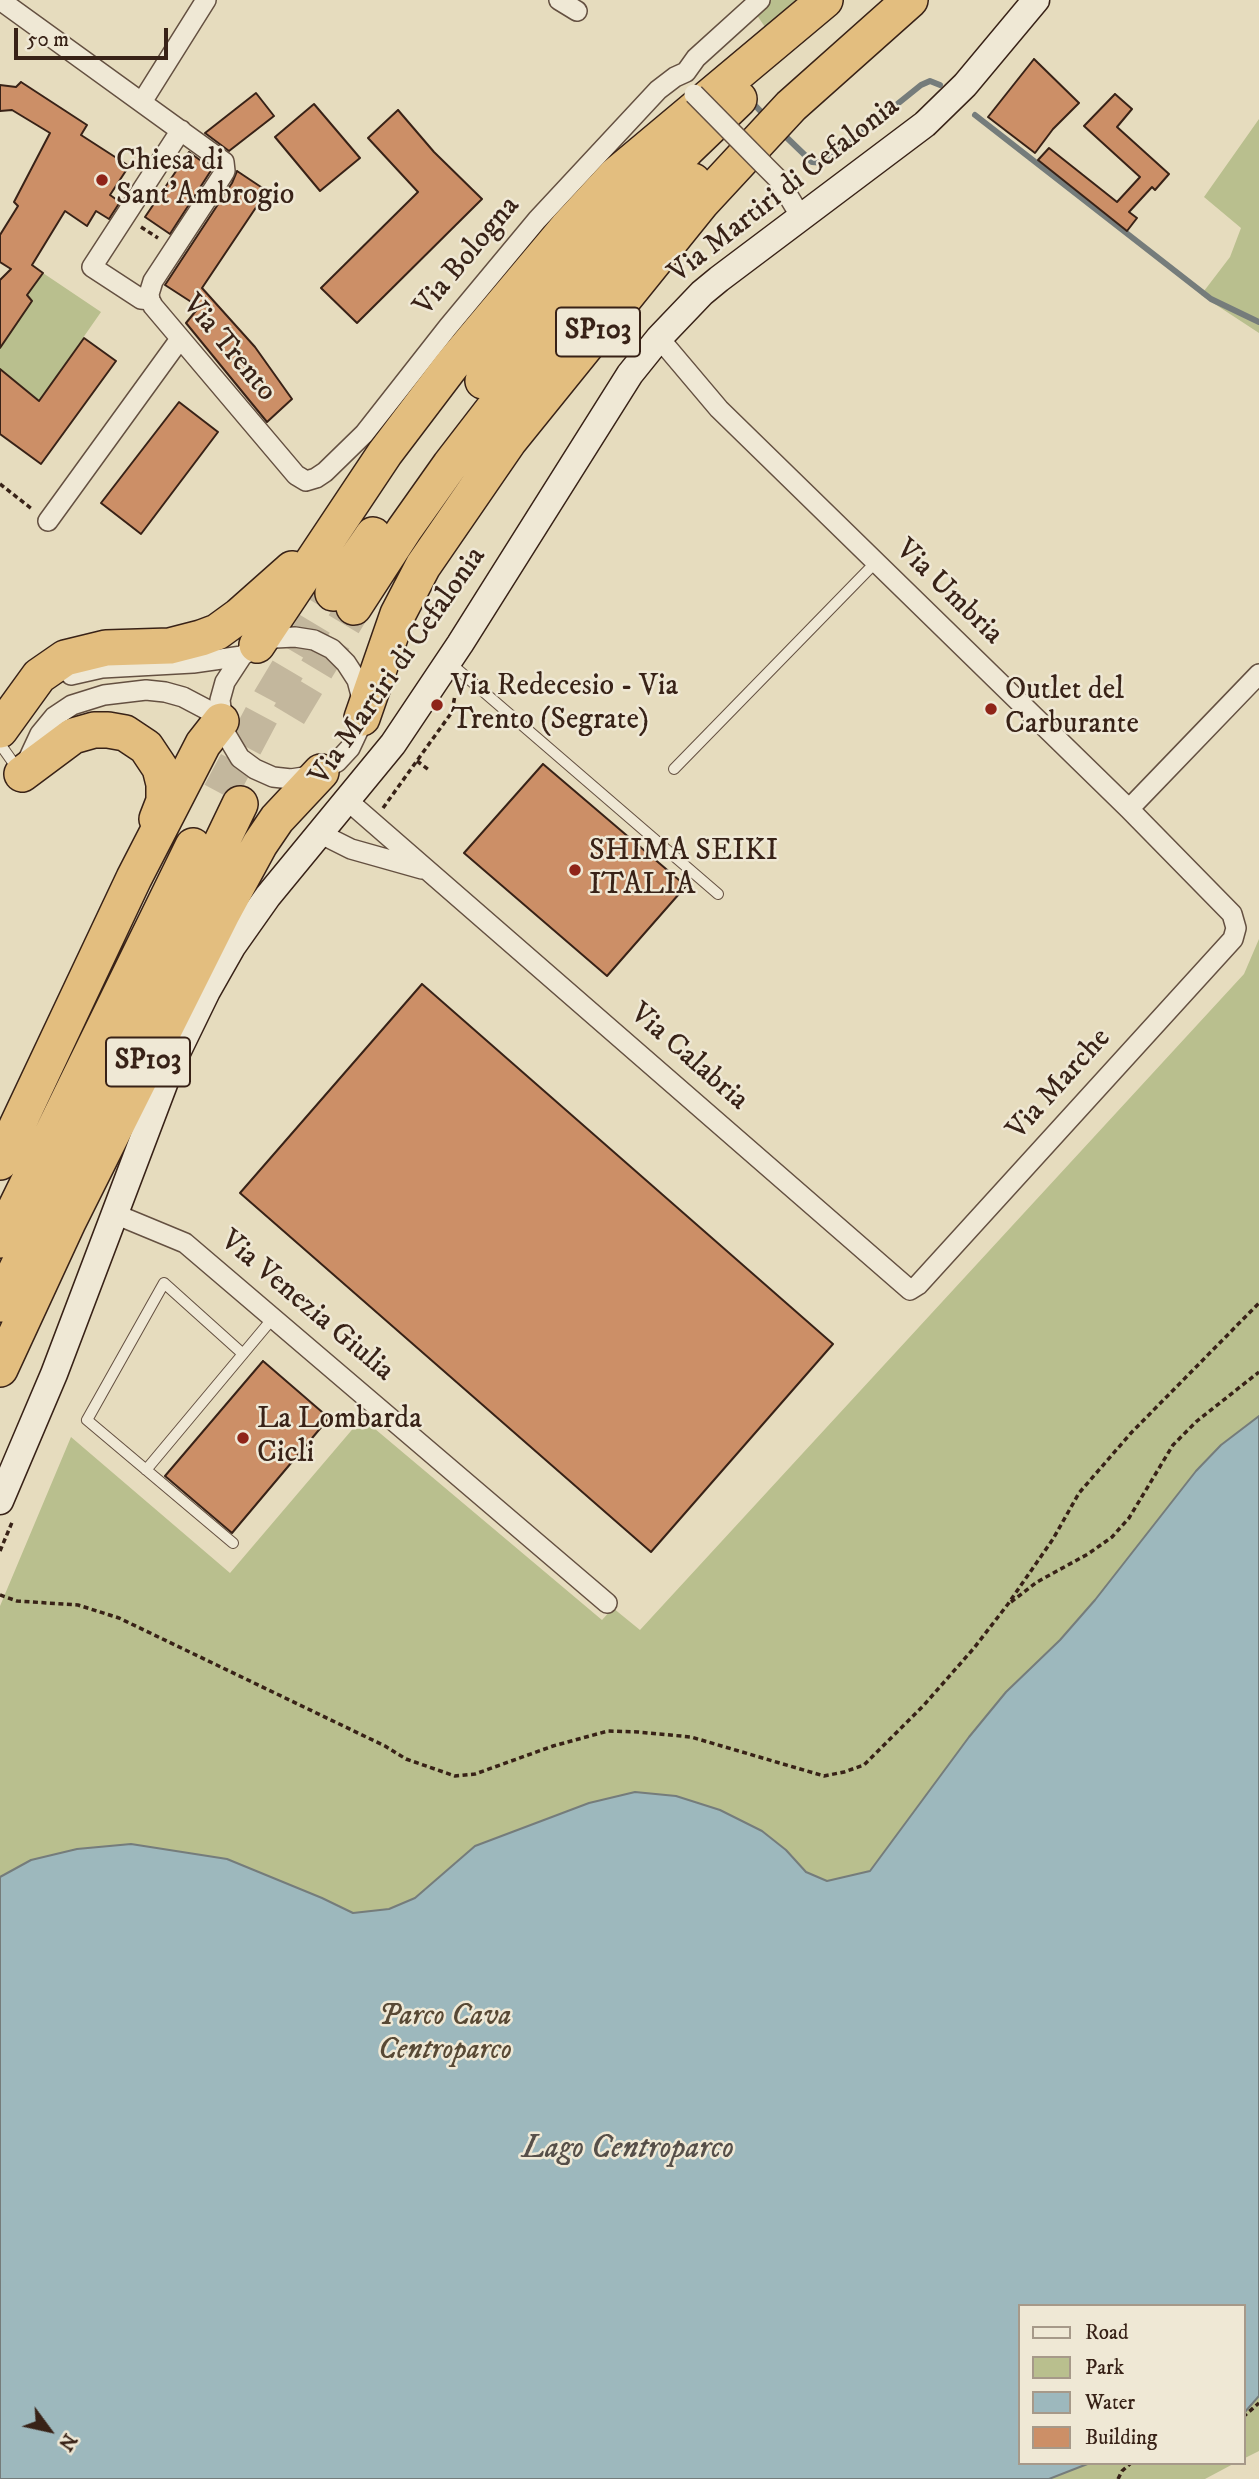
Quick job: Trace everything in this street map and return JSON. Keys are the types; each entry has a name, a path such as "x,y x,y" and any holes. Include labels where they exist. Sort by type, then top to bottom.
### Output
{"highway":[{"name":"SP103","path":"249,651 385,453 452,366 591,201 616,175 825,0"},
{"name":"SP103","path":"848,0 754,84 686,150 563,285 473,395 412,476 343,600 404,530 472,435 601,279 782,93 885,0"},
{"name":"SP103","path":"362,718 398,614 423,566 509,441 702,202 792,106 910,0"},
{"name":"SP103","path":"0,731 39,676 65,658 106,648 170,646 217,632 324,542"},
{"name":"SP103","path":"0,1163 134,877 203,744 221,719"},
{"name":"SP103","path":"22,774 73,736 94,730 125,733 146,747 156,760 162,776 164,801 134,877"},
{"name":"SP103","path":"0,1369 68,1222 234,890 277,819 321,772"},
{"name":"SP103","path":"0,1240 230,798 0,1304"}],"street":[{"path":"142,102 206,0"},
{"path":"559,0 577,11"},
{"name":"Via Bologna","path":"301,480 310,480 325,472 363,434 537,220 658,90 686,72 696,58 760,0"},
{"name":"Via Martiri di Cefalonia","path":"8,1506 54,1374 172,1063 219,968 268,897 456,668 586,442 631,374 659,338 702,293 904,141 944,107 987,61 1036,0"},
{"name":"Via Trento","path":"0,1 221,158 225,171 153,281 150,300 301,480"},
{"path":"686,72 686,80 694,94 778,179 802,217"},
{"path":"150,300 141,299 92,267 181,130"},
{"name":"Via Umbria","path":"659,338 719,409 1129,809 1232,914"},
{"path":"48,521 180,339"},
{"path":"0,731 36,696 72,674 102,668 193,663 249,651 275,638 295,637 314,640 332,649 346,663 357,680 362,699 362,718 350,748 337,762 321,772 291,779 272,777 255,769 232,748 221,719 220,701 225,682 249,651"},
{"path":"1129,809 1259,674"},
{"path":"22,774 46,725 62,710 82,701 125,692 156,691 183,696 221,719"},
{"name":"Via Calabria","path":"348,801 912,1289"},
{"name":"Via Calabria","path":"321,834 351,849 426,870"},
{"name":"Via Marche","path":"912,1289 1233,939 1236,928 1232,914"},
{"name":"Via Venezia Giulia","path":"115,1214 185,1243 607,1603"}],"lane":[{"path":"674,769 875,563"},
{"path":"456,668 718,894"},
{"path":"0,744 22,774"},
{"path":"233,1543 87,1420 163,1283 243,1354"},
{"path":"146,1470 274,1318"}],"path":[{"path":"124,217 165,243"},
{"path":"0,484 48,521"},
{"path":"371,821 452,712 456,668"},
{"path":"417,761 429,770"},
{"path":"0,1595 17,1601 78,1605 119,1618 406,1759 455,1776 475,1774 552,1746 608,1731 691,1737 809,1773 824,1776 844,1772 864,1765 894,1737 974,1648 1009,1604 1053,1539 1079,1493 1131,1433 1259,1303"},
{"path":"1009,1604 1037,1582 1088,1554 1112,1537 1129,1518 1173,1445 1197,1421 1259,1372"},
{"path":"0,1551 8,1506"},
{"path":"1245,2415 1259,2403"},
{"path":"1118,2479 1129,2465"}],"green space":[{"path":"760,0 796,0 765,27 752,8"},
{"path":"1259,119 1259,333 1201,295 1230,257 1241,228 1204,197"},
{"path":"43,273 101,312 25,421 20,417 34,396 0,369 0,348 32,301 27,295"},
{"name":"Lago Centroparco","path":"1259,939 1259,2451 1245,2458 1245,2304 1018,2304 1018,2465 1231,2465 1205,2479 0,2479 0,1606 71,1437 230,1573 362,1418 602,1620 613,1608 640,1630 1244,974"}],"water":[{"name":"Lago Centroparco","path":"1259,1416 1259,2396 1245,2412 1245,2304 1018,2304 1018,2465 1085,2465 1049,2479 0,2479 0,1877 31,1860 77,1849 131,1844 227,1859 353,1913 389,1909 415,1898 475,1846 589,1803 635,1792 676,1796 720,1810 762,1831 786,1850 806,1872 827,1881 870,1871 969,1737 1006,1692 1060,1640 1095,1600 1196,1471 1221,1445"}],"building":[{"path":"1034,59 1079,103 1053,129 1035,153 988,117"},
{"path":"21,82 87,125 81,135 129,166 110,195 120,202 109,219 96,211 87,226 65,211 32,265 43,273 27,295 32,301 0,348 0,280 11,269 0,262 0,235 18,206 14,202 50,133 12,110 0,111 0,85 16,87"},
{"path":"256,93 274,116 229,151 205,133"},
{"path":"1115,94 1132,109 1117,127 1169,174 1155,190 1152,187 1129,212 1137,218 1127,231 1038,160 1049,148 1117,202 1140,177 1084,126"},
{"path":"314,104 360,158 320,191 275,137"},
{"path":"398,110 434,152 482,199 357,323 321,288 418,192 368,138"},
{"path":"189,152 212,169 170,234 145,217"},
{"path":"237,171 267,191 202,288 255,347 292,399 267,422 186,323 199,307 165,285 232,183"},
{"path":"84,338 116,361 41,464 0,434 0,369 39,401"},
{"path":"179,402 218,432 141,534 101,503"},
{"name":"SHIMA SEIKI ITALIA","path":"543,764 686,886 607,976 464,853"},
{"path":"422,984 833,1344 651,1552 240,1193"},
{"path":"263,1361 329,1418 232,1533 165,1476"}],"waterway":[{"path":"781,132 812,162 824,163 921,85 930,81 940,85"},
{"path":"749,99 766,117"},
{"path":"975,115 1211,299 1259,322"}],"tunnel":[{"path":"220,793 270,699 333,593"},
{"path":"289,715 354,607"}],"place":[{"name":"Chiesa di Sant'Ambrogio","path":"102,180"},
{"name":"Via Redecesio - Via Trento (Segrate)","path":"437,705"},
{"name":"Outlet del Carburante","path":"991,709"},
{"name":"SHIMA SEIKI ITALIA","path":"575,870"},
{"name":"La Lombarda Cicli","path":"243,1438"}],"park label":[{"name":"Parco Cava Centroparco","path":"445,2035"}]}
